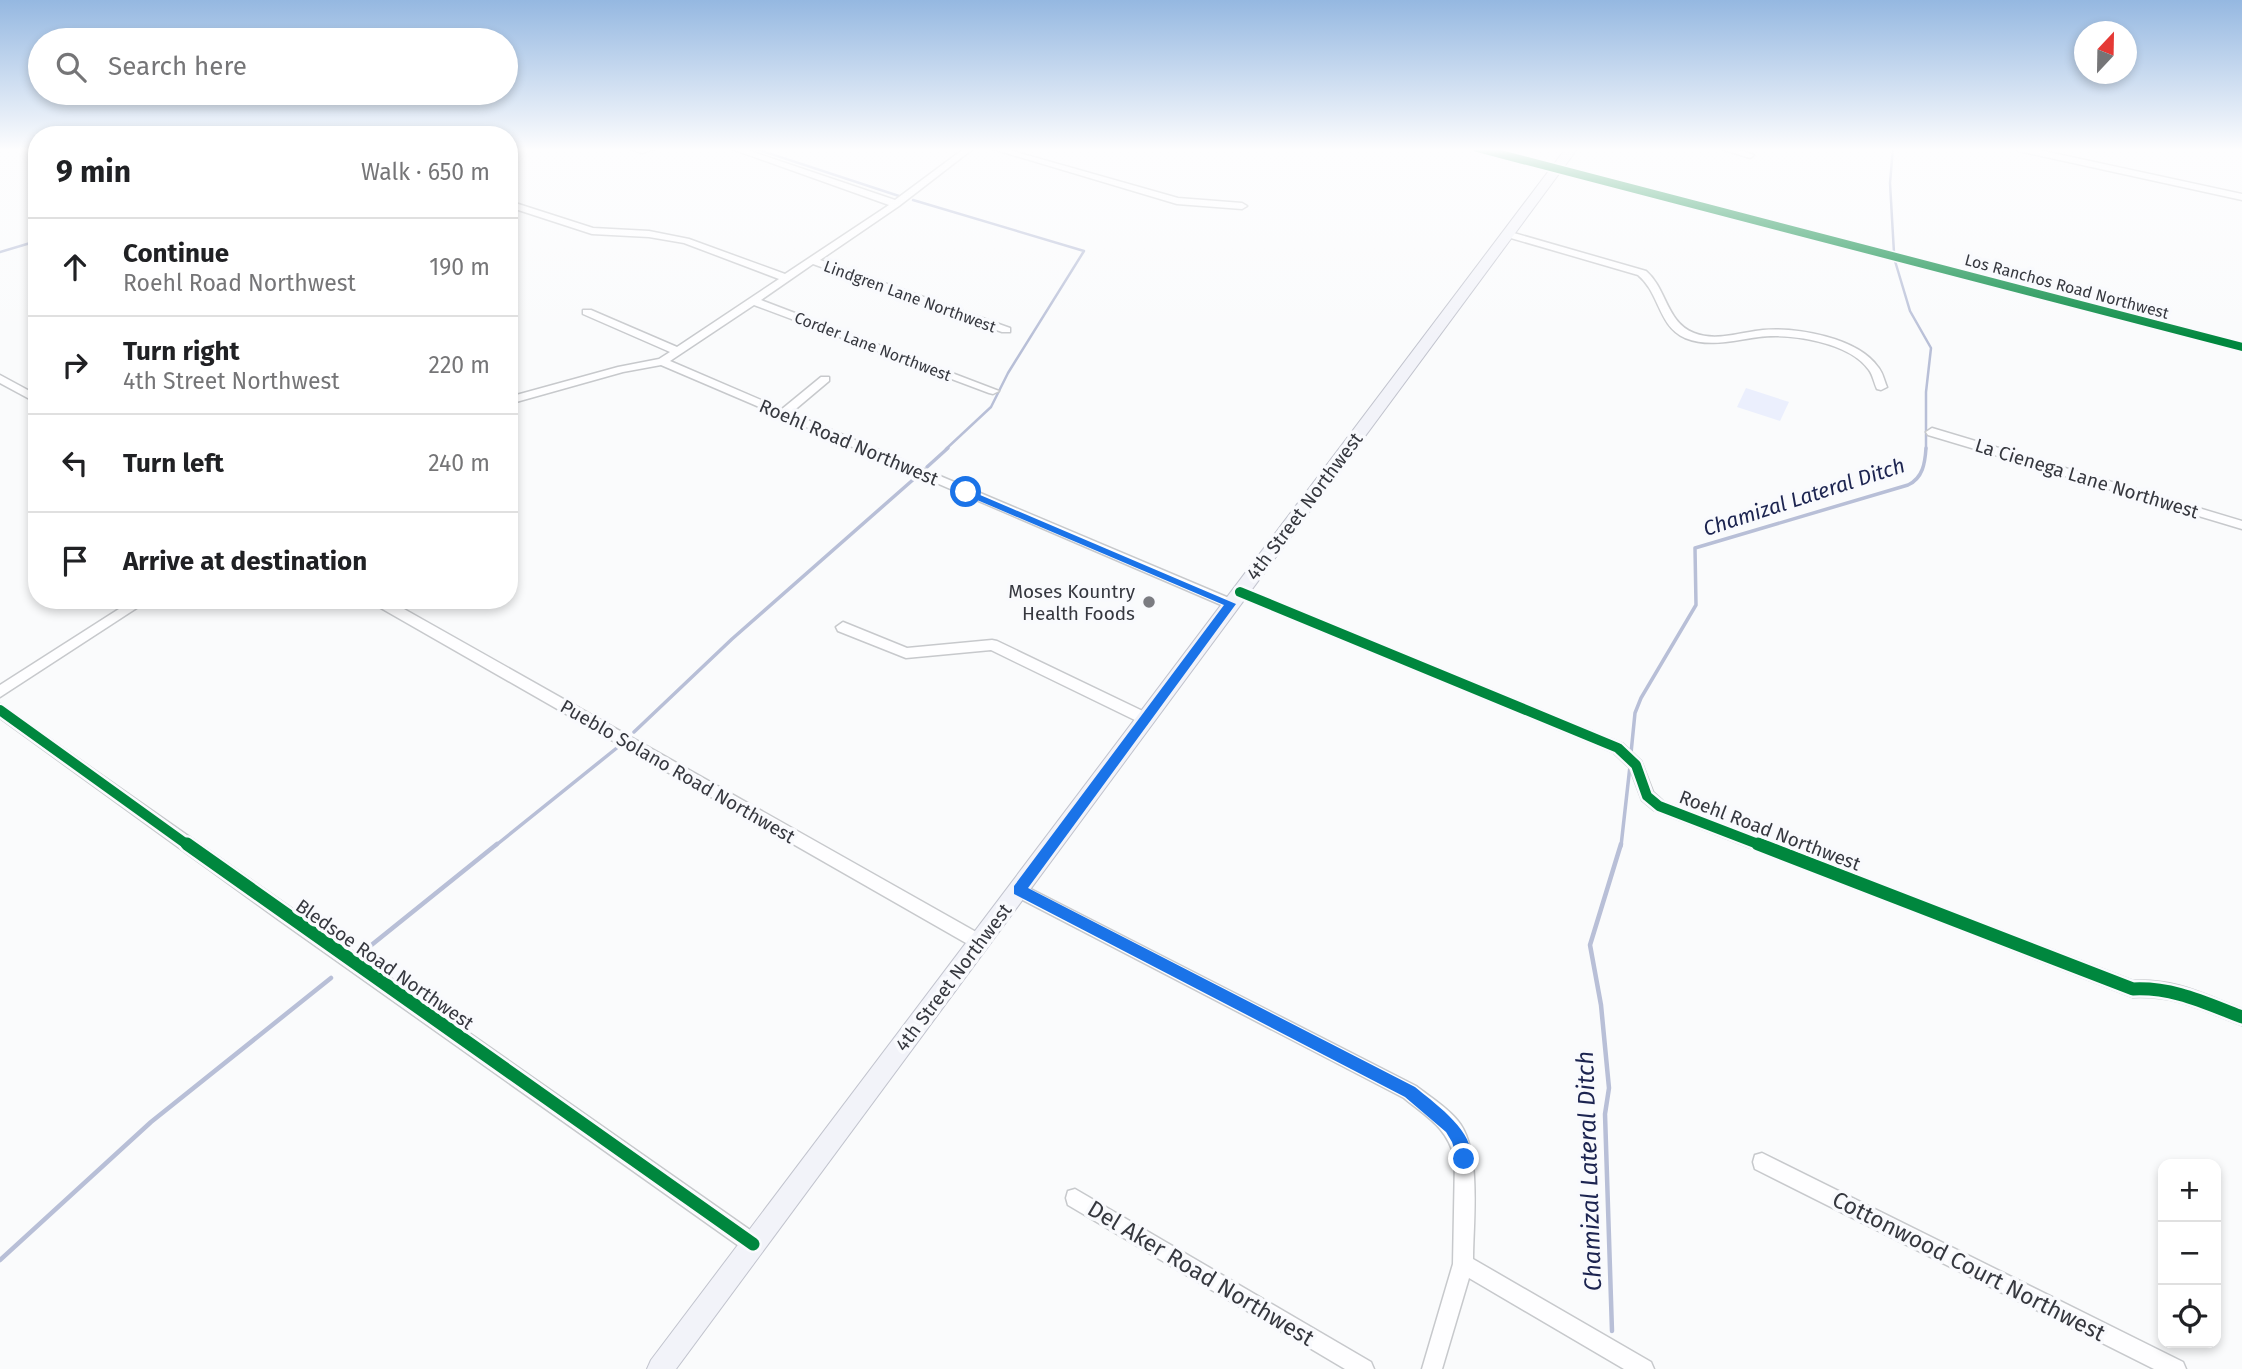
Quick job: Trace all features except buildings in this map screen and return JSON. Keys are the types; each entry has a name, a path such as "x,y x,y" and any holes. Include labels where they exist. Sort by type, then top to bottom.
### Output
{"main road":[{"name":"4th Street Northwest","path":"660,1369 1524,212"}],"street":[{"path":"533,212 592,231 649,234 686,241 786,278"},
{"path":"518,398 622,369 662,362 885,212"},
{"name":"Los Ranchos Road Northwest","path":"1721,212 2242,347"},
{"path":"1507,234 1642,273 1655,284 1668,321 1686,334 1714,341 1766,333 1810,337 1832,343 1873,367 1881,387"},
{"name":"Lindgren Lane Northwest","path":"813,261 1006,330"},
{"name":"Corder Lane Northwest","path":"754,301 993,391"},
{"path":"587,312 678,351"},
{"name":"Roehl Road Northwest","path":"662,362 1236,598 1618,748 1636,765 1647,796 1659,806 2133,989 2158,988 2174,991 2242,1017"},
{"path":"0,378 28,395"},
{"path":"783,414 825,379"},
{"name":"La Cienega Lane Northwest","path":"1932,432 2242,525"},
{"path":"0,692 129,609"},
{"name":"Pueblo Solano Road Northwest","path":"393,609 979,942"},
{"path":"843,627 906,653 992,645 1146,719"},
{"name":"Bledsoe Road Northwest","path":"0,710 285,915 753,1244"},
{"path":"1019,890 1410,1092 1451,1126 1459,1139 1464,1159 1463,1264 1432,1369"},
{"name":"Cottonwood Court Northwest","path":"1762,1162 2176,1369"},
{"name":"Del Aker Road Northwest","path":"1074,1198 1364,1369"},
{"path":"1463,1264 1644,1369"}],"shaded area":[{"path":"1746,388 1789,402 1780,421 1737,407"}],"waterway":[{"path":"946,449 991,407 1008,373 1084,251 953,212"},
{"name":"Chamizal Lateral Ditch","path":"1892,212 1894,253"},
{"path":"0,252 28,244"},
{"name":"Chamizal Lateral Ditch","path":"1895,261 1910,311 1931,348 1926,392 1926,448"},
{"path":"927,467 948,448"},
{"name":"Chamizal Lateral Ditch","path":"1631,753 1635,713 1641,698 1696,605 1695,548 1908,485 1920,474 1926,448"},
{"path":"634,732 732,639 915,478"},
{"path":"495,846 618,747"},
{"name":"Chamizal Lateral Ditch","path":"1621,846 1630,766"},
{"path":"364,951 497,844"},
{"name":"Chamizal Lateral Ditch","path":"1612,1331 1605,1114 1609,1088 1601,1005 1590,945 1621,844"},
{"path":"0,1260 151,1122 331,978"}],"cycle path":[{"path":"1723,212 2242,347"},
{"path":"1240,592 1618,748 1636,765 1647,796 1659,806 2133,989 2158,988 2174,991 2242,1017"},
{"path":"0,710 285,915 753,1244"}],"place":[{"name":"Moses Kountry Health Foods","path":"1149,602"}],"route":[{"path":"966,492 1231,604 1019,890 1410,1092 1451,1126 1459,1139 1464,1159"}]}
